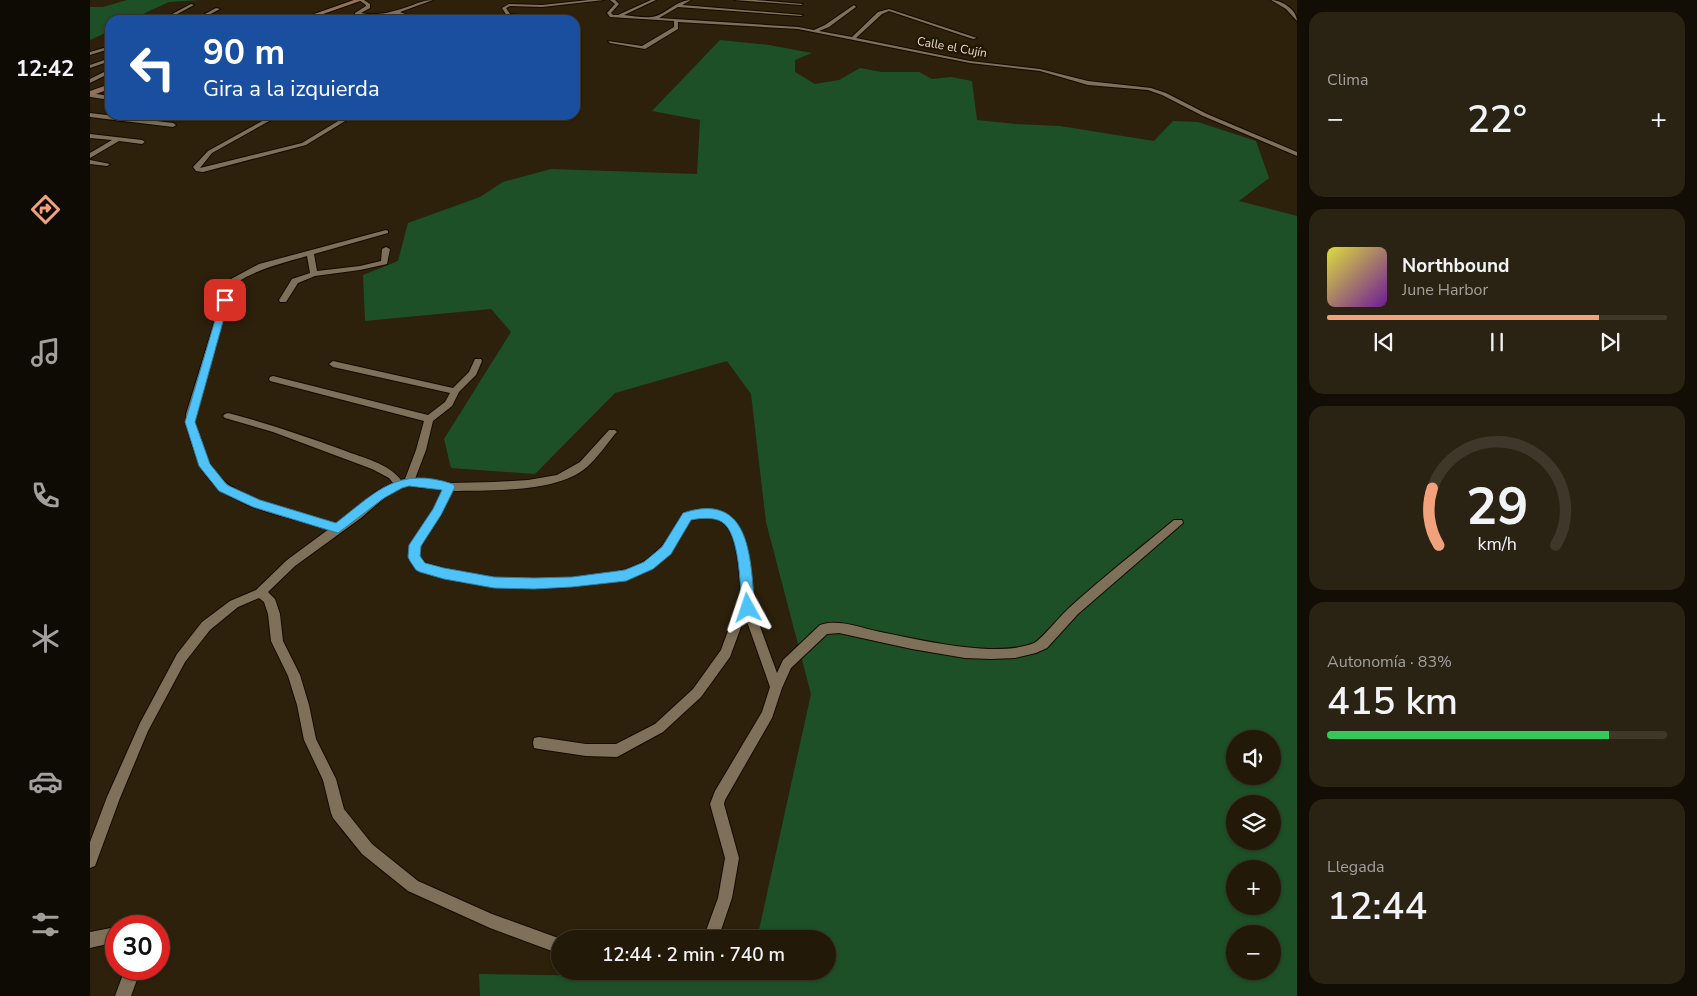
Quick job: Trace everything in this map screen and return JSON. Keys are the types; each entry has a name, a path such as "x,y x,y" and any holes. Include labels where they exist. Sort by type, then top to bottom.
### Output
{"main road":[{"path":"315,15 360,0"},
{"path":"90,95 105,88"}],"street":[{"path":"360,0 368,4 368,7 357,14 360,15 374,15 394,11 431,0"},
{"path":"508,15 504,8 509,4 542,6 602,0"},
{"path":"612,0 617,4 609,14 619,17 654,0"},
{"path":"652,19 689,0"},
{"path":"736,0 801,4"},
{"path":"1273,0 1284,6 1296,18"},
{"path":"173,15 192,5"},
{"path":"719,22 728,5"},
{"path":"676,6 801,15 793,21 780,26"},
{"path":"816,31 827,26 854,6"},
{"path":"1284,6 1297,6"},
{"path":"206,15 218,9"},
{"path":"854,38 880,13 889,10 974,38"},
{"path":"394,11 403,15"},
{"name":"Calle el Cujín","path":"619,17 780,26 854,38 970,62 1040,70 1088,83 1154,90 1205,115 1297,154"},
{"path":"610,42 644,48 676,28 676,20"},
{"path":"90,54 104,49"},
{"path":"90,68 105,61"},
{"path":"90,81 105,74"},
{"path":"90,95 105,97"},
{"path":"90,115 105,117"},
{"path":"136,120 173,124"},
{"path":"268,120 210,152 196,167 198,170 304,144 344,120"},
{"path":"90,136 142,142"},
{"path":"90,156 118,139"},
{"path":"90,162 107,164"},
{"path":"338,528 257,504 223,488 205,466 190,422 229,288 234,281 262,266 386,232"},
{"path":"283,300 295,281 314,274 360,268 384,262 386,249"},
{"path":"310,252 314,274"},
{"path":"90,860 144,727 181,658 206,626 234,604 260,593 291,563 380,495 404,483 421,450 429,419 449,404 455,391 473,373 478,361"},
{"path":"333,364 455,391"},
{"path":"273,379 429,419"},
{"path":"228,416 276,429 375,466 404,483 449,487 528,484 559,478 584,465 612,432"},
{"path":"449,487 437,512 415,545 414,557 420,566 444,573 494,582 534,584 572,582 626,575 648,565 667,550 687,516 716,514 728,520 738,534 743,559 748,608 776,687"},
{"path":"713,930 725,898 732,858 717,804 768,714 776,687 787,664 824,629 839,628 930,647 1009,655 1039,647 1060,624 1178,523"},
{"path":"260,593 269,599 274,614 277,641 294,675 304,705 310,740 329,779 338,813 367,849 413,886 490,921 551,943"},
{"path":"539,743 578,749 616,751 659,728 697,693 726,653 740,614 748,608"},
{"path":"90,940 105,937"},
{"path":"123,996 129,980"}],"green space":[{"path":"127,0 200,0 169,2 141,15 105,15 105,33 90,40 90,7 103,7"},
{"path":"720,40 769,45 812,53 795,60 795,72 815,84 839,80 860,68 882,72 919,72 932,79 951,77 972,81 977,120 1060,126 1154,141 1173,121 1198,122 1256,141 1269,178 1239,201 1297,216 1297,996 480,996 479,974 551,975 551,980 836,980 836,930 759,930 811,694 766,522 751,394 727,361 615,393 535,474 451,468 444,439 511,332 491,309 365,321 363,275 398,261 408,223 480,197 503,182 551,169 697,174 700,120 652,111"}],"route":[{"path":"225,300 190,422 205,466 223,488 257,504 307,517 338,528 357,515 380,495 399,484 409,482 449,487 446,497 415,545 414,557 420,566 444,573 494,582 534,584 572,582 626,575 648,565 667,550 687,516 716,514 728,520 738,534 743,559 748,608"}]}
